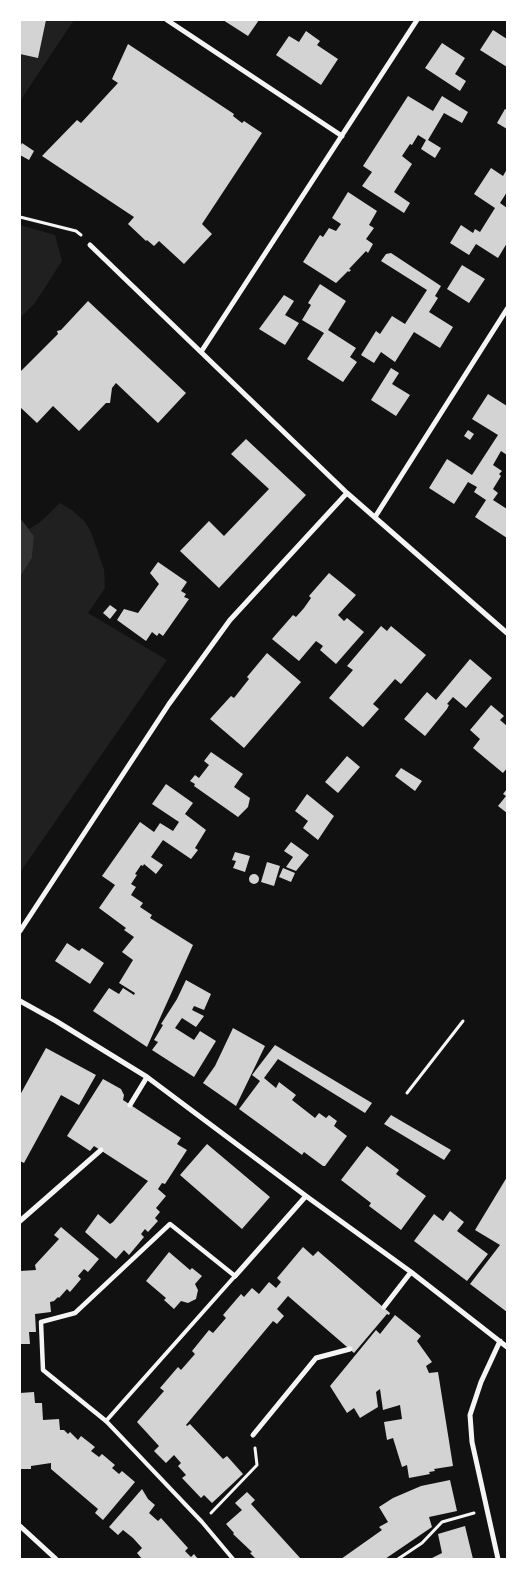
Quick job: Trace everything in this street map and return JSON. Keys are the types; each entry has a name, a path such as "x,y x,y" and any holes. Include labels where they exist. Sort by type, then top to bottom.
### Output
{"street":[{"path":"167,20 342,136"},
{"path":"202,352 418,20"},
{"path":"90,245 347,493 507,633"},
{"path":"375,517 507,309"},
{"path":"20,930 169,704 230,620 347,493"},
{"path":"20,1001 147,1077 411,1272 507,1347"},
{"path":"130,1104 147,1077"},
{"path":"20,1221 101,1150"},
{"path":"106,1421 43,1370 41,1322 75,1313 170,1224 235,1276 306,1196"},
{"path":"384,1307 411,1272"},
{"path":"498,1559 472,1442 470,1415 481,1382 500,1341"},
{"path":"253,1435 316,1358 350,1349"},
{"path":"20,1526 56,1559"}],"lane":[{"path":"233,1559 202,1522 106,1421 235,1276"}],"path":[{"path":"20,217 76,231 90,245"},
{"path":"407,1093 463,1021"},
{"path":"202,1522 257,1465 253,1435"},
{"path":"398,1559 422,1544 442,1522 487,1509"}],"shaded area":[{"path":"20,20 74,20 20,101"},
{"path":"20,225 55,235 62,261 35,303 20,318"},
{"path":"60,503 72,510 85,522 91,532 104,569 105,588 88,613 167,660 21,871 20,577 32,558 34,536 29,529 39,523"},
{"path":"20,518 34,536 32,558 20,577"}],"building":[{"path":"20,20 46,20 38,58 20,54"},
{"path":"223,20 259,20 248,36"},
{"path":"493,30 507,39 507,67 480,50"},
{"path":"306,31 320,41 317,45 338,59 321,85 276,55 289,36 299,42"},
{"path":"442,43 465,58 455,74 466,81 460,91 425,68"},
{"path":"128,44 234,114 233,116 242,123 244,121 262,133 202,224 212,234 184,264 159,241 154,246 146,241 128,224 134,217 42,156 77,120 81,123 118,83 112,79"},
{"path":"408,96 433,111 442,96 468,112 462,123 444,113 428,140 441,148 435,158 421,149 426,140 418,135 402,156 412,164 394,192 410,203 404,213 362,186 372,172 363,166"},
{"path":"505,109 507,110 507,129 497,123"},
{"path":"22,143 34,151 29,160 20,155"},
{"path":"491,168 503,176 507,169 507,192 500,203 507,208 507,243 498,258 476,244 469,255 450,243 461,225 473,233 475,229 480,232 495,208 474,194"},
{"path":"348,192 377,211 369,225 374,228 366,239 373,244 368,253 366,251 349,269 351,270 336,283 303,262 320,235 323,237 329,228 336,231 341,224 332,218"},
{"path":"391,253 441,286 435,296 438,298 429,312 453,327 440,348 414,332 395,362 381,352 374,363 361,355 376,331 380,334 392,316 405,324 427,290 381,261 386,254"},
{"path":"462,265 485,279 469,303 447,289"},
{"path":"320,284 346,301 328,330 356,348 350,357 357,362 343,382 307,359 324,333 302,320 311,305 308,303"},
{"path":"284,295 294,301 285,315 299,323 285,345 259,329"},
{"path":"88,301 186,393 158,423 116,383 112,388 110,403 106,403 79,431 53,406 37,423 20,407 20,372 58,334 57,331 61,330"},
{"path":"391,368 399,373 392,384 410,395 396,416 371,400"},
{"path":"488,394 507,406 507,455 501,451 493,465 502,471 493,489 498,493 493,500 507,509 507,538 475,517 486,500 474,492 477,487 468,482 454,504 429,488 447,459 472,475 498,435 472,419"},
{"path":"468,430 474,434 470,440 464,436"},
{"path":"246,439 306,495 219,588 180,551 209,521 224,536 269,489 231,454"},
{"path":"158,562 187,582 181,591 186,594 184,597 189,599 163,636 159,633 157,636 152,632 146,641 117,620 124,609 138,613 159,584 150,573"},
{"path":"329,573 356,595 338,615 344,621 347,618 364,632 336,664 320,650 323,646 316,641 299,661 272,639 293,615 296,617 304,608 311,598 309,596"},
{"path":"110,605 117,610 110,619 103,613"},
{"path":"381,626 387,631 391,626 426,655 401,684 395,679 373,704 379,709 363,727 329,698 353,670 347,666"},
{"path":"267,653 301,682 244,748 210,719 231,696 234,698 249,679 247,677"},
{"path":"470,659 492,678 466,708 453,697 447,704 449,705 447,709 425,736 404,719 427,692 436,700"},
{"path":"491,705 504,716 500,720 507,726 507,768 503,773 473,748 480,739 470,730"},
{"path":"211,752 243,774 234,787 250,798 248,807 238,817 194,786 195,784 190,781 195,775 199,778 209,765 204,761"},
{"path":"347,756 360,767 338,793 325,782"},
{"path":"401,768 422,781 415,791 395,776"},
{"path":"166,784 193,803 185,814 206,830 195,848 198,850 191,859 163,840 151,857 163,865 156,874 144,864 143,866 141,865 131,884 136,887 131,895 143,903 140,907 152,915 150,918 193,945 147,1047 93,1011 109,988 119,994 123,988 134,995 135,993 119,983 133,960 122,952 134,937 124,930 126,928 99,908 115,885 102,876 140,822 154,832 160,823 173,831 179,822 152,804"},
{"path":"507,789 507,813 498,806 506,796 503,794"},
{"path":"307,794 334,816 318,840 303,828 308,821 295,811"},
{"path":"291,842 309,855 296,871 286,867 293,857 284,851"},
{"path":"235,852 250,856 245,872 233,868 236,861 232,860"},
{"path":"267,862 280,866 274,886 261,882"},
{"path":"283,868 295,873 291,882 279,877"},
{"path":"252,874 256,874 259,879 258,883 252,884 249,881 249,877"},
{"path":"67,943 79,951 82,948 104,963 90,984 55,961"},
{"path":"186,980 211,994 204,1010 194,1006 192,1010 204,1016 196,1027 182,1018 175,1028 194,1040 200,1031 216,1041 194,1077 152,1050 158,1042 154,1040 163,1025 161,1024 177,999"},
{"path":"233,1028 265,1046 236,1106 203,1083 215,1066"},
{"path":"275,1045 372,1103 365,1113 278,1059 264,1078 276,1088 279,1082 296,1095 292,1100 315,1118 319,1113 326,1118 329,1115 337,1121 334,1126 347,1136 325,1166 304,1152 302,1155 239,1109 260,1081 252,1075"},
{"path":"46,1048 96,1075 79,1105 61,1095 24,1163 20,1161 20,1095"},
{"path":"103,1079 121,1089 124,1095 123,1100 181,1138 177,1144 187,1150 165,1184 162,1183 158,1189 166,1196 156,1208 160,1212 155,1218 158,1221 148,1232 145,1229 141,1234 144,1237 129,1255 124,1250 116,1259 85,1232 98,1214 110,1224 113,1222 148,1181 94,1146 90,1151 67,1136"},
{"path":"391,1115 451,1150 444,1160 384,1124"},
{"path":"207,1144 270,1197 242,1229 180,1175"},
{"path":"367,1146 399,1170 396,1174 426,1196 401,1230 369,1206 371,1203 341,1180"},
{"path":"507,1177 507,1312 470,1284 500,1245 475,1230"},
{"path":"450,1211 464,1222 457,1231 488,1254 467,1281 414,1241 434,1214 443,1221"},
{"path":"61,1227 99,1259 88,1272 84,1269 78,1276 81,1279 70,1292 67,1289 59,1298 50,1302 51,1312 35,1314 36,1332 29,1332 30,1344 20,1344 20,1271 36,1270 35,1265 59,1239 54,1235"},
{"path":"303,1247 313,1256 318,1251 390,1313 389,1315 387,1314 354,1353 288,1296 277,1309 284,1316 277,1324 273,1321 186,1425 190,1424 223,1459 227,1456 243,1474 212,1503 204,1495 201,1498 182,1478 186,1475 178,1466 181,1463 174,1455 166,1463 154,1451 159,1446 137,1422 164,1391 160,1388 178,1367 181,1370 195,1354 192,1351 209,1330 213,1333 226,1318 223,1315 241,1294 244,1297 252,1288 259,1294 269,1282 276,1288 281,1282 277,1278"},
{"path":"169,1252 190,1270 192,1268 202,1276 195,1284 198,1290 196,1299 188,1303 181,1301 174,1309 164,1300 166,1298 146,1281"},
{"path":"395,1315 421,1336 417,1341 432,1362 426,1366 429,1373 438,1372 453,1466 434,1469 435,1471 429,1472 430,1474 409,1478 407,1465 402,1467 393,1438 387,1440 384,1422 402,1419 400,1405 383,1410 380,1389 376,1392 378,1407 360,1418 354,1408 347,1413 330,1386 376,1330 380,1334"},
{"path":"34,1392 35,1403 42,1403 43,1420 59,1419 60,1430 64,1430 68,1434 70,1432 78,1440 81,1436 95,1447 91,1451 99,1457 102,1454 115,1465 112,1468 119,1474 122,1471 135,1482 103,1520 95,1513 98,1509 51,1469 51,1463 31,1466 31,1469 20,1469 20,1393"},
{"path":"450,1480 457,1511 429,1517 432,1527 385,1559 341,1559 382,1530 379,1527 388,1522 379,1507 393,1498 421,1486"},
{"path":"142,1489 148,1499 155,1505 149,1513 158,1521 161,1518 188,1548 185,1551 191,1557 194,1554 198,1559 142,1559 137,1553 142,1548 133,1538 123,1530 118,1535 109,1527"},
{"path":"247,1492 255,1500 251,1504 301,1559 256,1559 250,1553 252,1552 233,1534 226,1524 242,1510 235,1503"},
{"path":"465,1526 473,1559 430,1559 442,1553 438,1534"}]}
